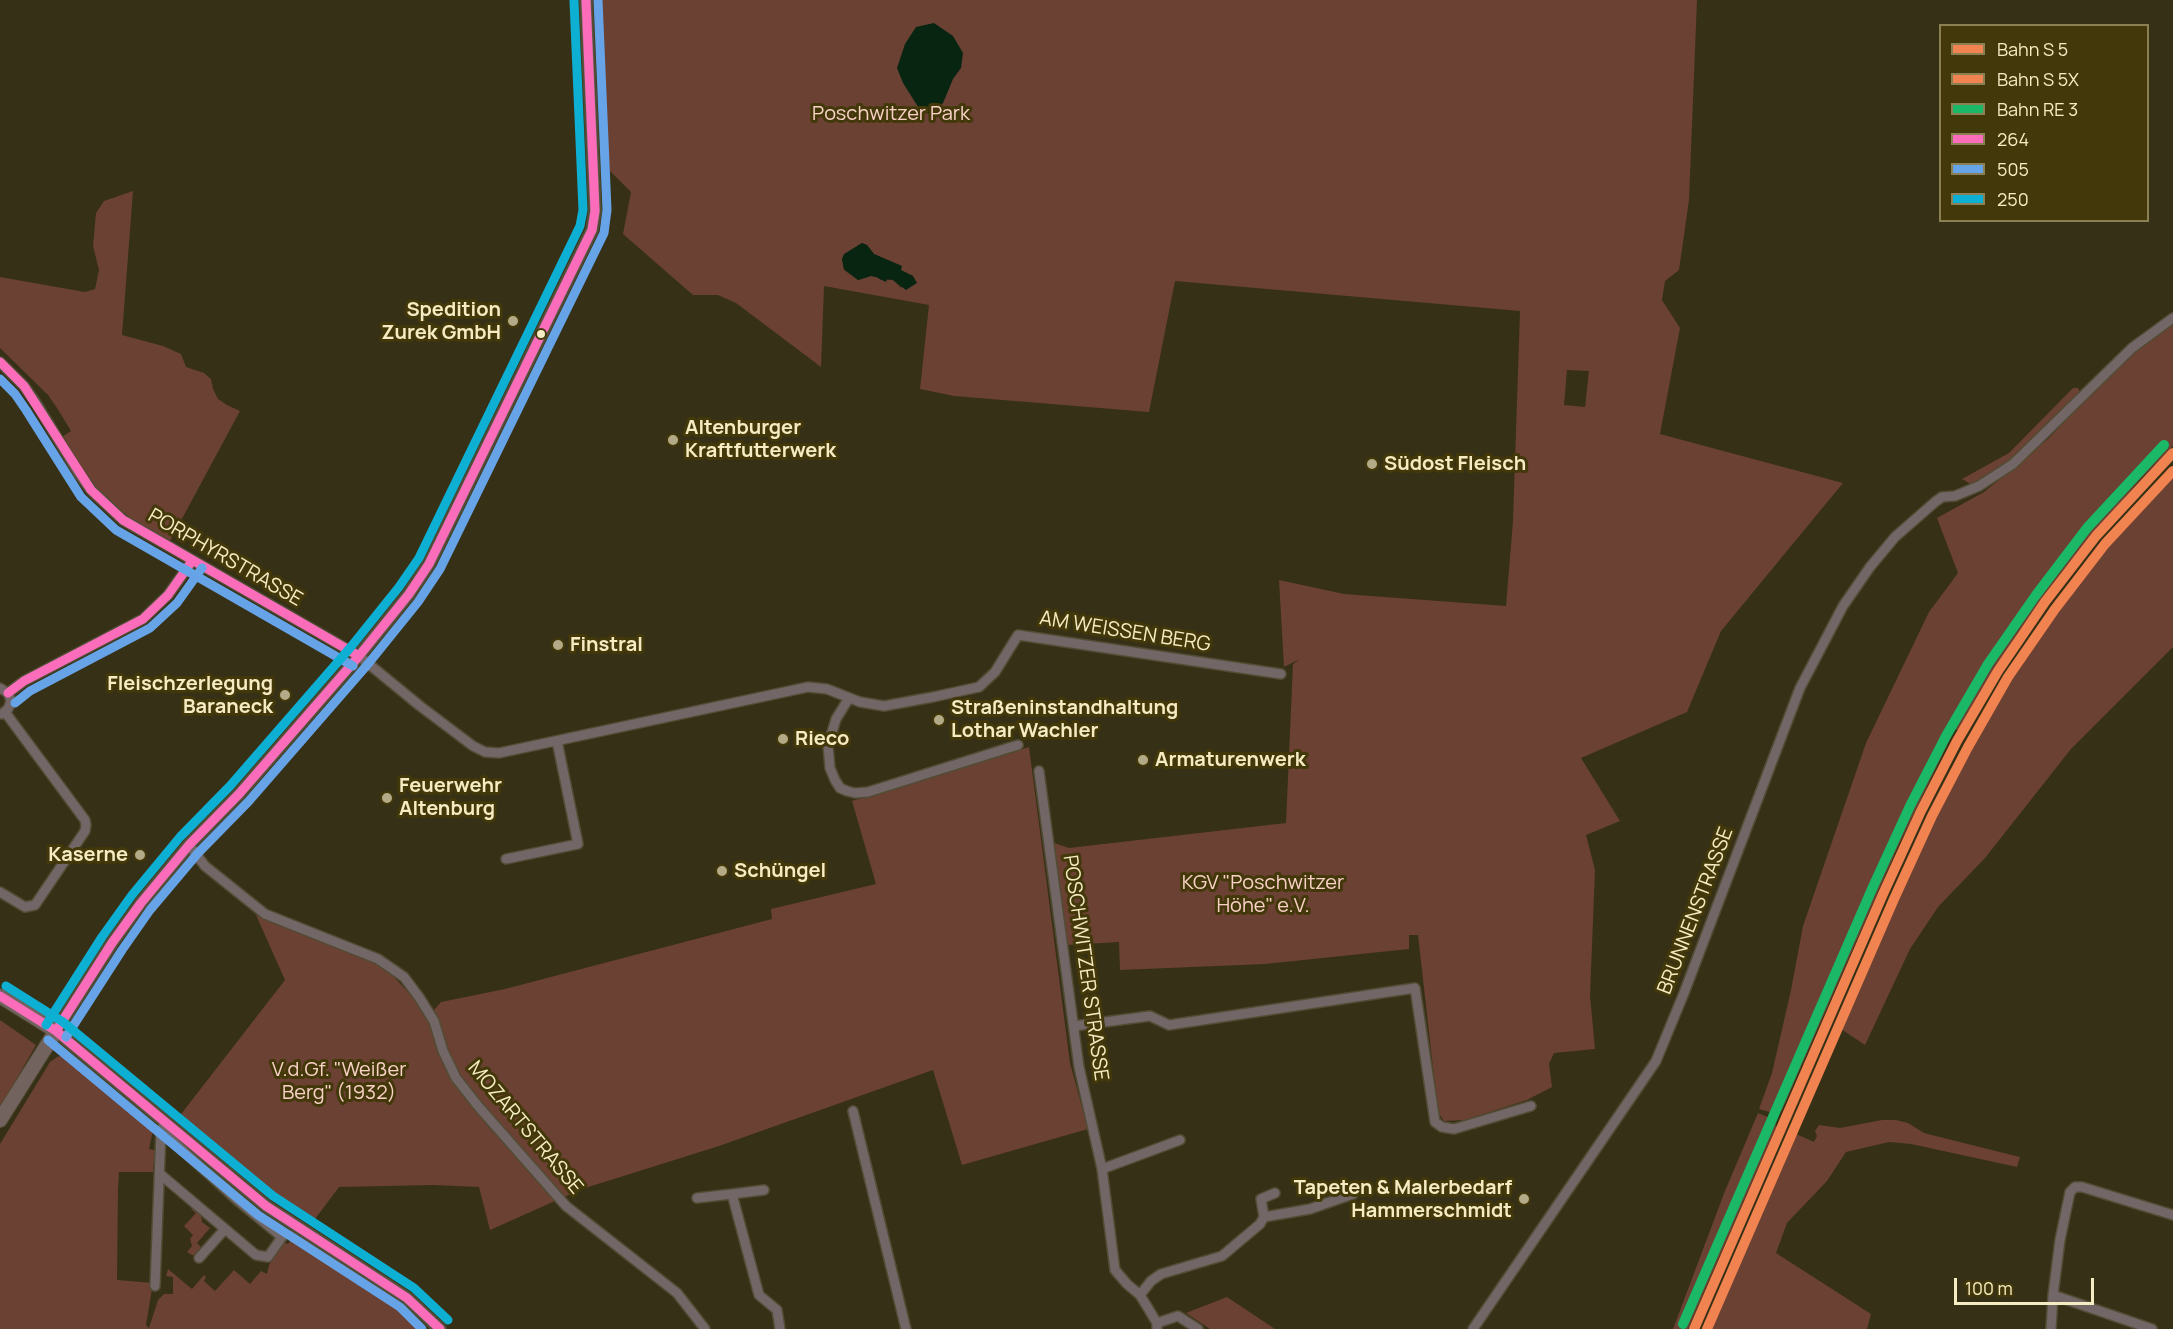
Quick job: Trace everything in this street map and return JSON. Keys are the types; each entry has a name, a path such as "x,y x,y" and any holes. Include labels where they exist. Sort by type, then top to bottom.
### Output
{"main road":[{"path":"0,996 56,1031 0,1120"}],"street":[{"path":"160,1174 256,1255 268,1257 282,1236 236,1199 163,1127 56,1031 112,943 189,845 247,786 360,656 410,594 429,564 592,230 595,211 586,0"},
{"name":"BRUNNENSTRASSE","path":"1473,1329 1656,1061 1800,688 1843,606 1895,537 1935,502 1942,497 1955,496 1979,486 2013,464 2133,348 2173,318"},
{"name":"PORPHYRSTRASSE","path":"0,362 24,386 78,472 108,507 123,520 360,656"},
{"path":"0,892 25,907 35,905 85,831 86,825 85,820 3,714 10,705 4,691 143,619 168,595 192,561"},
{"name":"AM WEISSEN BERG","path":"360,656 473,746 485,752 499,753 808,687 827,689 860,702 884,706 979,687 995,672 1018,635 1281,674"},
{"path":"849,698 836,719 828,746 830,768 835,780 840,788 847,791 868,792 1018,745"},
{"path":"506,859 578,844 557,741"},
{"name":"POSCHWITZER STRASSE","path":"1039,771 1079,1067 1102,1169 1115,1270 1140,1295 1157,1326"},
{"name":"MOZARTSTRASSE","path":"189,845 205,866 265,914 378,958 404,977 434,1022 443,1051 456,1078 478,1106 566,1206 677,1293 705,1329"},
{"path":"1074,1026 1150,1016 1169,1025 1415,988 1435,1122 1442,1127 1454,1129 1531,1106"},
{"path":"853,1111 906,1329"},
{"path":"155,1286 163,1127"},
{"path":"163,1127 266,1206 401,1293 440,1329"},
{"path":"1102,1169 1180,1140"},
{"path":"2051,1329 2052,1295 2068,1197 2075,1187 2082,1187 2173,1215"},
{"path":"697,1198 764,1190"},
{"path":"1140,1295 1151,1281 1161,1274 1222,1256 1260,1224 1264,1217 1261,1199 1275,1193"},
{"path":"732,1194 759,1295 777,1310 780,1329"},
{"path":"1264,1217 1310,1209 1353,1194"},
{"path":"198,1258 225,1229"},
{"path":"2052,1295 2152,1329"},
{"path":"1157,1326 1178,1316 1198,1329"}],"green space":[{"path":"598,0 1697,0 1689,200 1679,270 1665,281 1662,300 1680,328 1660,434 1843,483 1721,631 1687,712 1581,758 1620,821 1586,835 1595,870 1590,996 1595,1049 1554,1053 1549,1064 1552,1087 1527,1100 1465,1120 1444,1121 1438,1112 1418,935 1409,935 1409,949 1265,964 1120,970 1119,942 1067,945 1054,843 1069,848 1286,823 1293,664 1300,659 1284,667 1279,580 1344,594 1506,606 1513,521 1520,311 1175,281 1149,412 954,396 920,389 929,305 824,286 821,367 736,303 718,295 693,295 623,234 631,192 609,170 596,43","holes":["862,243 867,245 874,254 901,266 900,270 913,276 901,288 893,280 881,280 877,277 871,276 858,280 844,270 842,259","1567,370 1589,371 1585,407 1564,405"]},
{"path":"133,191 122,335 163,346 181,354 186,367 204,373 211,379 218,399 240,411 170,541 136,523 99,491 80,467 62,437 71,431 48,395 0,348 0,277 85,292 95,289 99,270 93,246 96,213 104,201"},
{"path":"2173,323 2173,446 2138,482 2063,570 2018,632 1958,730 1955,729 1897,849 1782,1110 1777,1114 1759,1109 1772,1073 1803,926 1866,743 1929,612 1958,573 1937,518 1984,492 2016,466 2049,438 2097,386 2137,350"},
{"path":"2073,388 2078,388 2080,392 2011,461 1974,486 1962,479 2009,453"},
{"path":"2173,468 2173,647 2071,749 1985,858 1938,907 1910,949 1865,1045 1841,1029 1897,897 1949,784 1973,740 1971,738 2004,682 2054,608 2106,541"},
{"name":"V.d.Gf. \"Weißer Berg\" (1932)","path":"1029,747 1070,1063 1088,1129 962,1165 933,1070 719,1146 582,1189 490,1230 479,1187 433,1185 339,1187 312,1223 178,1118 285,980 256,915 371,961 392,975 411,995 427,1018 441,1002 505,989 772,919 771,909 876,884 852,801"},
{"path":"0,1020 36,1045 0,1108"},
{"path":"66,1054 90,1072 107,1093 153,1130 149,1149 155,1150 153,1172 119,1172 118,1189 117,1280 153,1283 146,1325 149,1328 158,1300 164,1294 173,1294 173,1277 166,1276 168,1269 192,1289 204,1275 206,1277 204,1281 215,1291 234,1270 250,1284 261,1271 267,1274 269,1265 283,1242 288,1244 290,1241 287,1237 291,1230 400,1301 397,1305 420,1329 0,1329 0,1144 50,1062"},
{"path":"1758,1113 1775,1120 1776,1127 1688,1329 1673,1329 1725,1191"},
{"path":"1882,1120 1908,1123 1924,1133 2020,1157 2017,1167 1911,1144 1889,1142 1846,1152 1827,1181 1787,1223 1776,1253 1871,1314 1867,1329 1712,1329 1796,1134 1814,1142 1817,1136 1815,1131 1819,1125 1840,1128"},
{"path":"194,1208 201,1215 202,1222 210,1228 197,1243 202,1248 196,1255 192,1255 187,1252 192,1246 190,1239 193,1235 184,1226 196,1213 191,1209"},
{"path":"1227,1297 1275,1329 1210,1329 1186,1313"}],"shaded area":[{"path":"934,23 953,36 963,53 961,68 953,79 943,103 932,115 920,110 903,83 897,68 905,44 916,27"},
{"path":"862,243 867,245 874,254 902,266 901,270 913,276 917,283 906,290 893,280 887,279 886,282 871,276 858,280 844,269 842,259 844,254"}],"transit line":[{"name":"264","path":"56,1031 112,943 141,903 189,845 239,794 359,656 409,594 429,564 592,230 595,211 586,0"},
{"name":"505","path":"66,1037 150,910 198,853 248,802 368,664 418,602 440,569 604,233 607,210 598,0"},
{"name":"250","path":"46,1025 102,937 132,895 180,837 230,786 350,648 419,558 580,226 583,210 574,1"},
{"name":"264","path":"0,362 24,386 91,490 123,520 359,656"},
{"name":"505","path":"0,379 15,394 26,410 81,497 116,530 353,666"},
{"path":"1683,1324 1872,889 1910,806 1946,736 1988,664 2036,595 2087,528 2164,445"},
{"path":"1694,1329 1883,894 1921,811 1957,741 1998,671 2045,602 2096,536 2173,453"},
{"path":"1707,1329 1894,899 1932,816 1968,747 2008,677 2055,609 2105,544 2173,471"},
{"name":"264","path":"8,693 24,681 143,619 168,595 192,561"},
{"name":"505","path":"15,703 30,691 150,628 177,603 202,568"},
{"name":"250","path":"6,986 63,1022 273,1196 414,1288 448,1320"},
{"name":"264","path":"0,996 56,1031 266,1206 407,1298 440,1329"},
{"name":"505","path":"48,1040 258,1215 400,1307 422,1329"}],"place":[{"name":"Spedition Zurek GmbH","path":"513,321"},
{"name":"Altenburger Kraftfutterwerk","path":"673,440"},
{"name":"Südost Fleisch","path":"1372,464"},
{"name":"Finstral","path":"558,645"},
{"name":"Fleischzerlegung Baraneck","path":"285,695"},
{"name":"Straßeninstandhaltung Lothar Wachler","path":"939,720"},
{"name":"Rieco","path":"783,739"},
{"name":"Armaturenwerk","path":"1143,760"},
{"name":"Feuerwehr Altenburg","path":"387,798"},
{"name":"Kaserne","path":"140,855"},
{"name":"Schüngel","path":"722,871"},
{"name":"Tapeten & Malerbedarf Hammerschmidt","path":"1524,1199"}],"park label":[{"name":"Poschwitzer Park","path":"891,114"},
{"name":"KGV \"Poschwitzer Höhe\" e.V.","path":"1263,894"}]}
